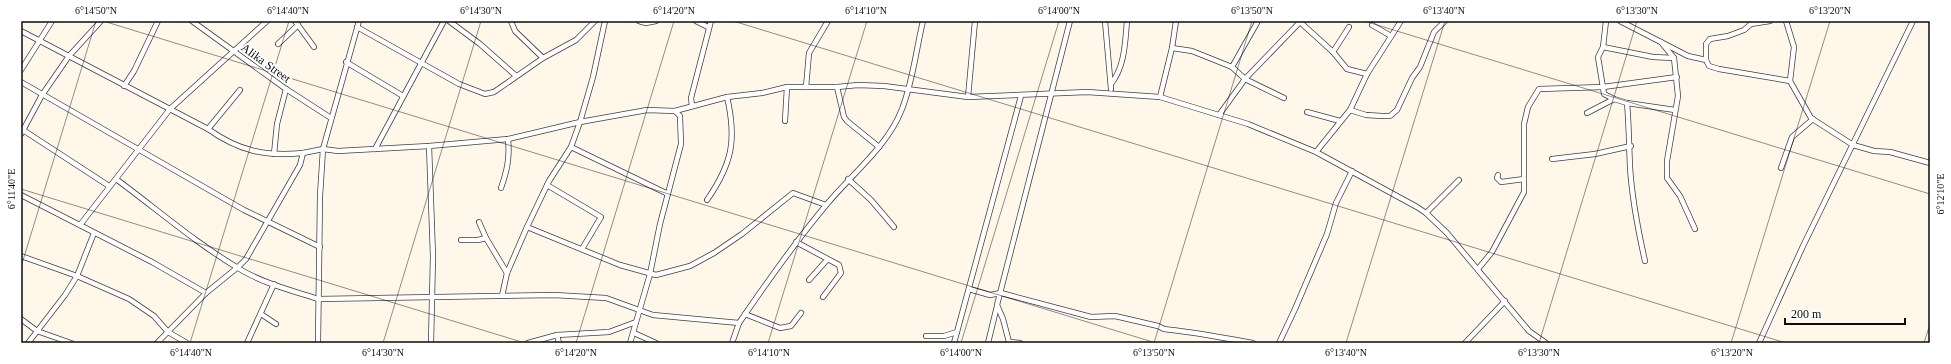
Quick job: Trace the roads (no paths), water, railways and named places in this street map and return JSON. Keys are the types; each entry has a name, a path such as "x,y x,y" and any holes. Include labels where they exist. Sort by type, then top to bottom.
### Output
{"street":[{"path":"21,70 52,21"},
{"path":"101,21 69,56 42,95 22,132 109,186"},
{"path":"124,86 134,71 158,21"},
{"name":"Alika Street","path":"192,21 286,90 331,118"},
{"path":"80,225 170,109 267,21"},
{"path":"318,343 320,196 323,149 346,62 359,21"},
{"path":"375,148 444,21"},
{"path":"449,21 480,44 515,75"},
{"path":"511,21 515,31 542,58"},
{"path":"502,296 507,273 527,227 547,185 571,147 594,77 605,21"},
{"path":"639,21 646,23 656,21"},
{"path":"696,21 708,27"},
{"path":"692,106 691,98 708,27 711,21"},
{"path":"806,87 809,53 828,21"},
{"path":"732,343 739,323 796,242 848,179 879,147 898,118 915,61 923,21"},
{"path":"968,97 975,21"},
{"path":"988,343 1070,21"},
{"path":"1105,21 1111,87 1119,93"},
{"path":"1100,92 1111,87 1124,56 1127,21"},
{"path":"1160,97 1172,48 1176,21"},
{"path":"1232,67 1258,21"},
{"path":"1219,115 1245,79 1300,21 1333,52 1347,68 1367,74"},
{"path":"1316,152 1350,110 1367,74 1401,21"},
{"path":"1350,110 1366,115 1382,116 1390,116 1397,110 1412,78 1420,67 1434,32 1445,21"},
{"path":"1606,21 1603,47 1598,58 1604,94 1614,100 1627,103 1675,110"},
{"path":"1620,21 1688,56 1706,60"},
{"path":"1770,21 1751,24 1744,30 1728,36 1710,39 1706,44 1706,60 1709,66 1719,69 1790,82"},
{"path":"1786,21 1794,47 1790,82 1813,119 1853,145 1874,151 1890,152 1930,163"},
{"path":"1759,343 1803,246 1913,21"},
{"path":"357,27 459,84 485,94 494,92 506,84 515,75 529,69 542,58 576,40 592,22"},
{"path":"278,44 297,23 314,47"},
{"path":"1372,25 1391,36"},
{"path":"1333,52 1349,27"},
{"path":"21,31 208,129 225,141 252,152 274,154 303,153 323,149 429,146 508,139 580,122 646,110 675,110 727,97 787,87 837,87 858,85 878,86 968,97 1100,92 1160,97 1248,124 1316,152 1426,213 1447,233 1529,331 1546,343"},
{"path":"1661,41 1674,58 1678,96 1667,161 1667,178 1680,196 1695,229"},
{"path":"1603,47 1653,57 1674,58"},
{"path":"1172,48 1183,49 1232,67 1245,79 1284,98"},
{"path":"346,62 403,96"},
{"path":"1478,269 1492,252 1524,192 1524,124 1528,107 1536,93 1542,88 1555,90 1603,87 1676,77"},
{"path":"21,82 268,222 320,247"},
{"path":"785,121 787,87"},
{"path":"837,87 844,117 847,122 879,147"},
{"path":"208,129 240,90"},
{"path":"274,154 277,124 286,90"},
{"path":"954,343 1021,96"},
{"path":"707,200 717,185 730,156 733,139 732,120 727,97"},
{"path":"1587,113 1614,100"},
{"path":"1627,103 1631,146 1630,167 1636,221 1645,261"},
{"path":"630,343 650,274 681,144 680,116 675,110"},
{"path":"1307,112 1340,121"},
{"path":"1781,168 1792,137 1813,119"},
{"path":"501,188 507,170 510,153 508,139"},
{"path":"429,146 433,256 431,343"},
{"path":"1552,159 1595,154 1631,146"},
{"path":"571,147 668,194"},
{"path":"157,343 206,293 238,267 268,222 300,165 303,153"},
{"path":"1278,343 1295,309 1327,234 1336,203 1352,171"},
{"path":"1498,175 1497,178 1501,182 1524,179"},
{"path":"116,179 195,238 238,267 274,284 318,299 554,295 606,298 653,315 739,323"},
{"path":"848,179 871,200 894,227"},
{"path":"1426,213 1459,180"},
{"path":"547,185 601,217 582,250"},
{"path":"527,227 582,250 650,274 690,266 714,253 742,234 793,193 826,205"},
{"path":"21,195 152,262 206,293"},
{"path":"479,222 486,238 507,273"},
{"path":"28,343 65,295 77,276 94,233"},
{"path":"461,240 478,240 486,238"},
{"path":"796,242 827,260 839,265 841,274 823,297"},
{"path":"21,256 77,276 128,299 154,316 168,332 187,343"},
{"path":"809,280 827,260"},
{"path":"247,343 274,284"},
{"path":"969,289 990,295 1000,293 1091,317 1115,316 1158,326 1164,329 1209,334 1227,339 1253,343"},
{"path":"1465,343 1505,301"},
{"path":"997,305 1003,319 1009,342 1020,343"},
{"path":"745,314 780,328 791,326 801,313"},
{"path":"260,314 276,324"},
{"path":"21,319 37,331 71,343"},
{"path":"528,343 557,335 609,332 636,322"},
{"path":"926,336 944,336 957,332"},
{"path":"634,333 656,343"},
{"path":"557,335 559,343"}]}
